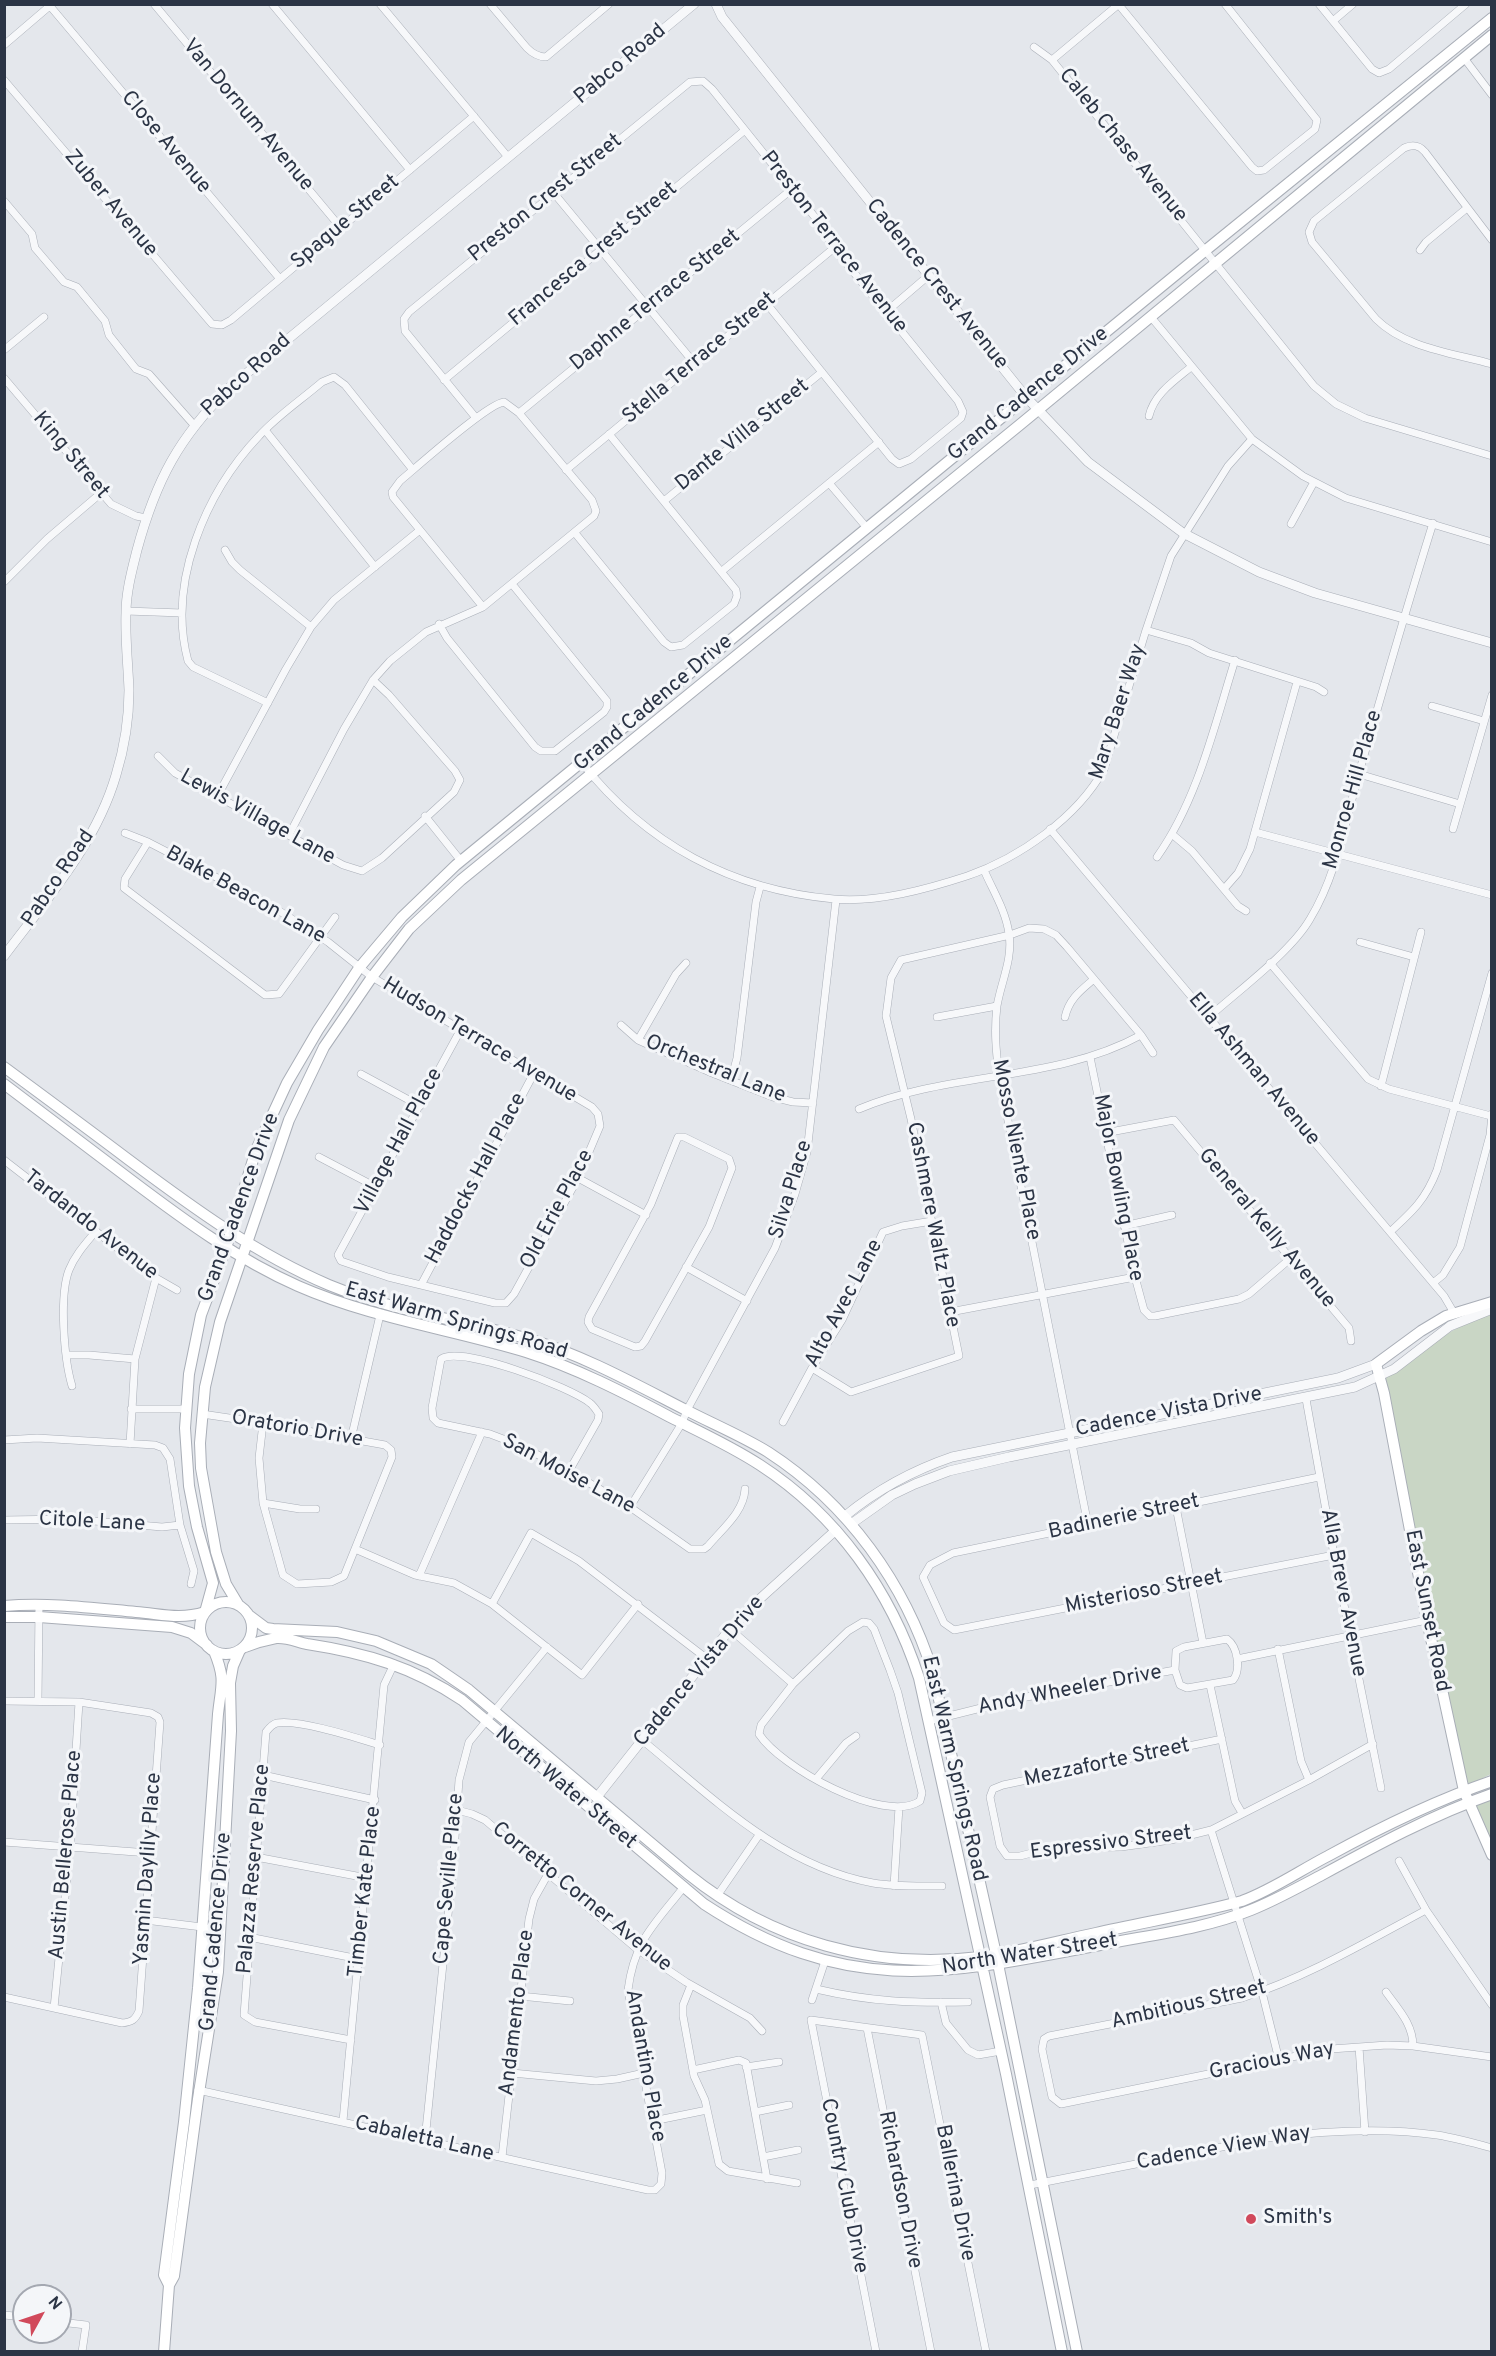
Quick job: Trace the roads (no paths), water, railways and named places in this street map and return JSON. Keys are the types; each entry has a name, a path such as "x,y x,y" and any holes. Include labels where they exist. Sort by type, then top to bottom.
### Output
{"main road":[{"name":"Grand Cadence Drive","path":"205,1612 213,1583 197,1527 189,1486 186,1410 189,1374 201,1314 226,1248 256,1150 287,1083 318,1030 359,968 428,890 461,861 1491,18"},
{"name":"Grand Cadence Drive","path":"238,1605 222,1573 210,1524 201,1468 202,1414 212,1351 289,1120 324,1047 372,977 409,929 461,880 1038,410 1491,36"},
{"name":"East Warm Springs Road","path":"4,1067 178,1196 247,1243 330,1285 386,1304 499,1331 560,1350 618,1374 745,1439 775,1457 802,1477 848,1520 889,1574 924,1644 944,1717 997,1959 1077,2352"},
{"name":"East Warm Springs Road","path":"4,1084 169,1209 242,1258 298,1286 380,1315 496,1344 555,1362 613,1387 759,1465 801,1496 836,1530 876,1583 901,1628 916,1670 1030,2185 1062,2352"},
{"path":"36,1108 45,1108 91,1142 98,1145 102,1140"},
{"name":"Cadence Vista Drive","path":"1376,1364 1421,1331 1454,1313 1491,1302"},
{"name":"East Sunset Road","path":"1376,1364 1464,1791 1491,1855"},
{"path":"801,1496 823,1506 839,1518 848,1520"},
{"path":"836,1530 844,1530 850,1534 889,1574"},
{"path":"4,1617 39,1611 139,1612 171,1617 205,1612 220,1602 238,1605"},
{"name":"North Water Street","path":"238,1605 266,1628 337,1632 376,1641 431,1664 470,1690 717,1896 745,1914 776,1929 838,1950 889,1958 981,1961"},
{"path":"4,1606 172,1627 191,1633 210,1648"},
{"path":"205,1612 200,1629 210,1648"},
{"path":"242,1649 252,1632 250,1616"},
{"name":"North Water Street","path":"210,1648 230,1654 261,1641 285,1638 304,1644 347,1650 394,1664 445,1689 462,1700 683,1888 712,1909 749,1931 798,1953 857,1968 906,1972 945,1971 981,1961 1197,1925 1236,1915 1272,1900 1406,1831 1491,1794"},
{"name":"Grand Cadence Drive","path":"170,2285 164,2275 187,2088 218,1714 223,1683 222,1672 210,1648"},
{"name":"Grand Cadence Drive","path":"164,2352 170,2285 174,2276 199,2090 218,1972 231,1731 230,1683 233,1666 242,1649"},
{"path":"394,1664 403,1662 416,1664 462,1689 470,1690"},
{"path":"545,1772 558,1776 581,1794 597,1797"},
{"name":"North Water Street","path":"997,1959 1233,1904 1271,1889 1405,1815 1491,1781"},
{"path":"202,1927 207,1930 209,1936 205,1998 210,2018"},
{"path":"1054,2307 1068,2304"}],"street":[{"name":"Van Dornum Avenue","path":"154,4 341,228"},
{"path":"272,4 410,170"},
{"path":"380,4 508,157"},
{"path":"490,4 527,48 534,55 543,57 546,57 599,8 609,4"},
{"name":"Pabco Road","path":"4,956 75,860 97,823 116,776 126,729 129,693 126,611 131,576 146,518 159,483 194,425 230,387 694,4"},
{"name":"Cadence Crest Avenue","path":"716,4 722,17 779,91 1026,397 1088,462 1183,533 1259,572 1315,593 1491,643"},
{"path":"1319,4 1372,69 1379,73 1389,69 1466,4"},
{"path":"1333,21 1353,4"},
{"path":"4,45 52,5"},
{"name":"Close Avenue","path":"52,5 280,279"},
{"path":"1052,60 1119,5 1251,167 1261,171 1315,129 1317,123 1313,113 1230,6"},
{"name":"Caleb Chase Avenue","path":"1034,47 1052,60 1314,386 1336,404 1365,418 1491,456"},
{"path":"1464,58 1491,95"},
{"name":"Zuber Avenue","path":"4,80 212,324 217,326"},
{"name":"Preston Terrace Avenue","path":"697,80 703,81 712,89 818,221 834,248 958,401 963,412 962,418 911,459 899,464 879,442"},
{"name":"Preston Crest Street","path":"444,380 405,331 404,319 409,312 690,81 697,80"},
{"name":"Spague Street","path":"217,326 231,320 474,116"},
{"name":"Francesca Crest Street","path":"444,380 745,130"},
{"path":"1491,240 1418,145 1404,148 1314,221 1309,232 1312,242 1376,319 1388,330 1410,342 1491,364"},
{"name":"Daphne Terrace Street","path":"519,413 792,189"},
{"path":"554,192 694,364"},
{"path":"4,201 32,234 36,248 64,282 76,287 105,321 109,335 136,369 149,374 194,425"},
{"path":"1420,250 1426,242 1467,208"},
{"name":"Stella Terrace Street","path":"566,470 834,248"},
{"path":"886,312 928,276"},
{"path":"722,571 879,442 767,304"},
{"path":"4,350 44,317"},
{"path":"1151,317 1252,439 1314,482 1346,498 1491,542"},
{"path":"1149,416 1151,406 1157,396 1191,367"},
{"name":"Dante Villa Street","path":"664,501 822,372"},
{"path":"268,703 193,667 185,653 182,614 187,576 195,542 211,504 237,464 265,430 322,382 334,377 345,385 413,470"},
{"name":"King Street","path":"4,378 101,494 120,510 146,518"},
{"path":"444,380 476,418"},
{"path":"290,835 344,729 373,680 407,645 439,624 483,607 594,516 596,511 592,500 519,413 504,402 497,402 476,418 400,481 392,492 393,497 483,607"},
{"path":"265,430 375,567"},
{"path":"575,533 664,642 671,647 677,647 735,604 736,590 722,571 609,435"},
{"name":"Mary Baer Way","path":"582,763 616,802 653,833 704,865 760,887 836,900 884,897 928,889 984,870 1024,850 1081,802 1095,786 1104,770 1171,556 1183,533 1228,466 1252,439"},
{"path":"1291,524 1314,482"},
{"path":"829,483 867,528"},
{"path":"4,582 46,539 101,494"},
{"name":"Monroe Hill Place","path":"1209,1017 1270,963 1310,920 1338,854 1432,523"},
{"path":"218,795 311,627 334,600 420,530"},
{"path":"225,550 240,570 311,627"},
{"path":"439,624 447,638 535,747 548,752 555,751 604,712 607,707 606,701 512,584"},
{"path":"126,611 182,614"},
{"path":"1146,630 1191,643 1209,652 1324,692"},
{"path":"1157,857 1173,835 1189,802 1234,660"},
{"path":"373,680 389,695 455,771 459,780 454,792 425,816 461,861"},
{"path":"1224,889 1238,873 1250,849 1297,681"},
{"path":"1453,830 1491,695"},
{"path":"1432,706 1484,721"},
{"name":"Lewis Village Lane","path":"158,756 175,773 343,865 362,871 381,858 425,816"},
{"path":"1359,774 1460,804"},
{"name":"Ella Ashman Avenue","path":"1050,829 1433,1283 1454,1313"},
{"path":"1255,832 1491,895"},
{"name":"Blake Beacon Lane","path":"125,833 148,842 270,905 321,938 359,968"},
{"path":"1173,835 1192,851 1238,906 1246,911"},
{"path":"148,842 125,879 124,888 265,996 279,994 335,916"},
{"name":"Mosso Niente Place","path":"984,870 1005,914 1010,934 1010,952 997,1006 994,1037 999,1075 1088,1525"},
{"path":"731,1080 737,1058 756,902 760,887"},
{"name":"Silva Place","path":"630,1507 682,1423 775,1248 795,1194 807,1152 836,900"},
{"name":"Cashmere Waltz Place","path":"812,1368 852,1392 959,1356 905,1094 886,1016 887,996 896,967 901,960 1029,928 1044,929 1056,935 1142,1035 1153,1053"},
{"path":"1381,1086 1421,932"},
{"path":"1360,942 1414,957"},
{"path":"638,1040 676,974 686,963"},
{"path":"1270,963 1368,1079 1381,1086 1491,1115 1490,1134 1460,1247 1443,1275 1433,1283"},
{"name":"Hudson Terrace Avenue","path":"359,968 592,1107 598,1114"},
{"path":"1390,1232 1416,1209 1429,1191 1437,1170 1491,973"},
{"path":"1065,1017 1076,995 1094,979"},
{"path":"937,1017 997,1006"},
{"name":"Orchestral Lane","path":"621,1025 638,1040 772,1097 793,1102 813,1102"},
{"name":"Village Hall Place","path":"421,1285 341,1261 338,1255 461,1029"},
{"path":"859,1109 905,1094 1090,1057 1142,1035"},
{"name":"Major Bowling Place","path":"1090,1057 1134,1277 1144,1310 1149,1316 1239,1299 1249,1294 1291,1258"},
{"name":"Haddocks Hall Place","path":"421,1285 534,1073"},
{"path":"361,1074 420,1106"},
{"name":"Old Erie Place","path":"421,1285 495,1303 506,1303 514,1294 578,1178 600,1126 598,1114"},
{"name":"General Kelly Avenue","path":"1105,1133 1174,1120 1349,1328 1351,1341"},
{"path":"678,1137 684,1137 729,1159 732,1163 718,1208 686,1267 641,1346 635,1347 592,1329 588,1322 589,1317 646,1215 678,1137"},
{"path":"320,1157 376,1187"},
{"name":"Tardando Avenue","path":"4,1160 156,1278 177,1290"},
{"path":"578,1178 646,1215"},
{"path":"1124,1226 1172,1215"},
{"name":"Alto Avec Lane","path":"783,1422 812,1368 842,1320 883,1232 932,1221"},
{"path":"72,1386 67,1355 64,1297 68,1275 74,1260 96,1231"},
{"path":"686,1267 747,1301"},
{"path":"950,1312 1134,1277"},
{"path":"130,1444 135,1359 156,1278"},
{"name":"Cadence Vista Drive","path":"848,1520 926,1479 1009,1457 1347,1390 1380,1377 1404,1362 1450,1326 1491,1310"},
{"path":"351,1439 380,1315"},
{"path":"67,1355 89,1354 135,1359"},
{"name":"San Moise Lane","path":"569,1471 598,1420 599,1414 590,1402 536,1378 471,1358 447,1355 441,1359 432,1408 433,1418 438,1423 482,1432 519,1445 630,1507 690,1549 696,1550 708,1546 740,1508 745,1489"},
{"name":"Cadence Vista Drive","path":"848,1520 889,1484 923,1467 978,1450 1338,1378 1376,1364"},
{"name":"Alla Breve Avenue","path":"1305,1399 1381,1788"},
{"path":"131,1410 186,1410"},
{"name":"Oratorio Drive","path":"202,1414 385,1445 391,1450 392,1457 355,1549"},
{"path":"263,1423 259,1458 263,1503 283,1575 297,1584 331,1582 344,1576 355,1549 419,1576 454,1583 492,1604 582,1675 638,1604"},
{"path":"419,1576 482,1432"},
{"path":"4,1440 37,1438 164,1448 170,1459 180,1525 194,1571 191,1584"},
{"name":"Badinerie Street","path":"954,1630 944,1623 923,1577 930,1565 953,1553 1319,1477"},
{"path":"263,1503 316,1509"},
{"path":"1176,1507 1203,1643"},
{"name":"Citole Lane","path":"4,1520 70,1519 162,1527 180,1525"},
{"name":"Cadence Vista Drive","path":"597,1797 730,1629 753,1605 836,1530"},
{"path":"492,1604 531,1533 579,1561 706,1658"},
{"name":"Misterioso Street","path":"954,1630 1334,1555"},
{"path":"38,1701 39,1611"},
{"path":"1237,1659 1427,1620"},
{"path":"866,1622 876,1631 896,1688 922,1799 915,1804 899,1807 855,1798 816,1779 769,1745 760,1736 760,1727 793,1684 854,1625 866,1622"},
{"path":"730,1629 793,1684"},
{"name":"Andy Wheeler Drive","path":"1227,1639 1233,1645 1237,1659 1237,1673 1233,1680 1183,1688 1177,1680 1176,1651 1227,1639"},
{"name":"Cape Seville Place","path":"425,2140 453,1866 459,1780 469,1742 547,1647"},
{"path":"1278,1649 1301,1761 1309,1780"},
{"name":"Timber Kate Place","path":"343,2121 375,1800 384,1685 394,1664"},
{"name":"Andy Wheeler Drive","path":"929,1721 1021,1698 1175,1670"},
{"path":"1210,1685 1235,1801 1242,1813"},
{"path":"4,1701 79,1702"},
{"name":"Yasmin Daylily Place","path":"54,2008 122,2023 133,2021 139,2011 159,1722 158,1717 151,1713 79,1702"},
{"name":"Austin Bellerose Place","path":"54,2008 70,1847 79,1702"},
{"name":"Palazza Reserve Place","path":"351,2040 255,2022 244,2015 266,1732 272,1725 278,1723 306,1726 380,1745"},
{"path":"816,1779 846,1743 856,1736"},
{"name":"Mezzaforte Street","path":"1006,1856 1000,1846 990,1797 993,1789 1222,1739"},
{"path":"642,1740 759,1835 794,1856 832,1872 874,1883 894,1886 942,1886"},
{"name":"Espressivo Street","path":"1006,1856 1020,1856 1051,1848 1121,1847 1171,1840 1211,1830 1373,1744"},
{"path":"263,1775 375,1800"},
{"path":"894,1886 899,1807"},
{"name":"Corretto Corner Avenue","path":"457,1810 485,1820 637,1949 691,1985 750,2019 762,2031"},
{"path":"1211,1830 1262,1992 1279,2060"},
{"path":"717,1896 759,1835"},
{"path":"4,1842 149,1853"},
{"path":"256,1857 367,1878"},
{"path":"1399,1861 1426,1911 1491,2002"},
{"name":"Andamento Place","path":"502,2157 531,1909 548,1874"},
{"name":"Andantino Place","path":"659,2187 662,2182 662,2173 628,1990 637,1949 683,1888"},
{"name":"Ambitious Street","path":"1055,2101 1052,2097 1042,2049 1044,2039 1262,1992 1297,1977 1426,1911"},
{"path":"145,1920 202,1927"},
{"path":"249,1937 359,1959"},
{"path":"812,2000 825,1961"},
{"path":"691,1985 682,2009 693,2070 707,2110 718,2162 728,2171 797,2183"},
{"path":"816,1989 880,2001 968,2002"},
{"path":"1386,1992 1408,2023 1412,2032 1413,2046"},
{"path":"520,1996 570,2001"},
{"path":"4,1997 54,2008"},
{"path":"941,2002 946,2023 968,2050 982,2055 1001,2051"},
{"name":"Country Club Drive","path":"867,2028 810,2020 876,2352"},
{"name":"Ballerina Drive","path":"867,2028 922,2035 986,2352"},
{"name":"Richardson Drive","path":"867,2028 931,2352"},
{"name":"Gracious Way","path":"1055,2101 1061,2103 1310,2053 1359,2047 1413,2046 1491,2057"},
{"path":"1359,2047 1365,2132"},
{"path":"693,2070 739,2060 744,2061 767,2179"},
{"path":"746,2067 779,2062"},
{"path":"512,2073 596,2081 644,2073"},
{"name":"Cabaletta Lane","path":"187,2088 648,2190 659,2187"},
{"path":"755,2112 789,2105"},
{"path":"653,2121 707,2110"},
{"name":"Cadence View Way","path":"1030,2185 1295,2134 1365,2132 1439,2136 1491,2148"},
{"path":"763,2157 798,2150"},
{"path":"72,2323 86,2325 82,2352"}],"place":[{"name":"Smith's","path":"1251,2219"}]}
